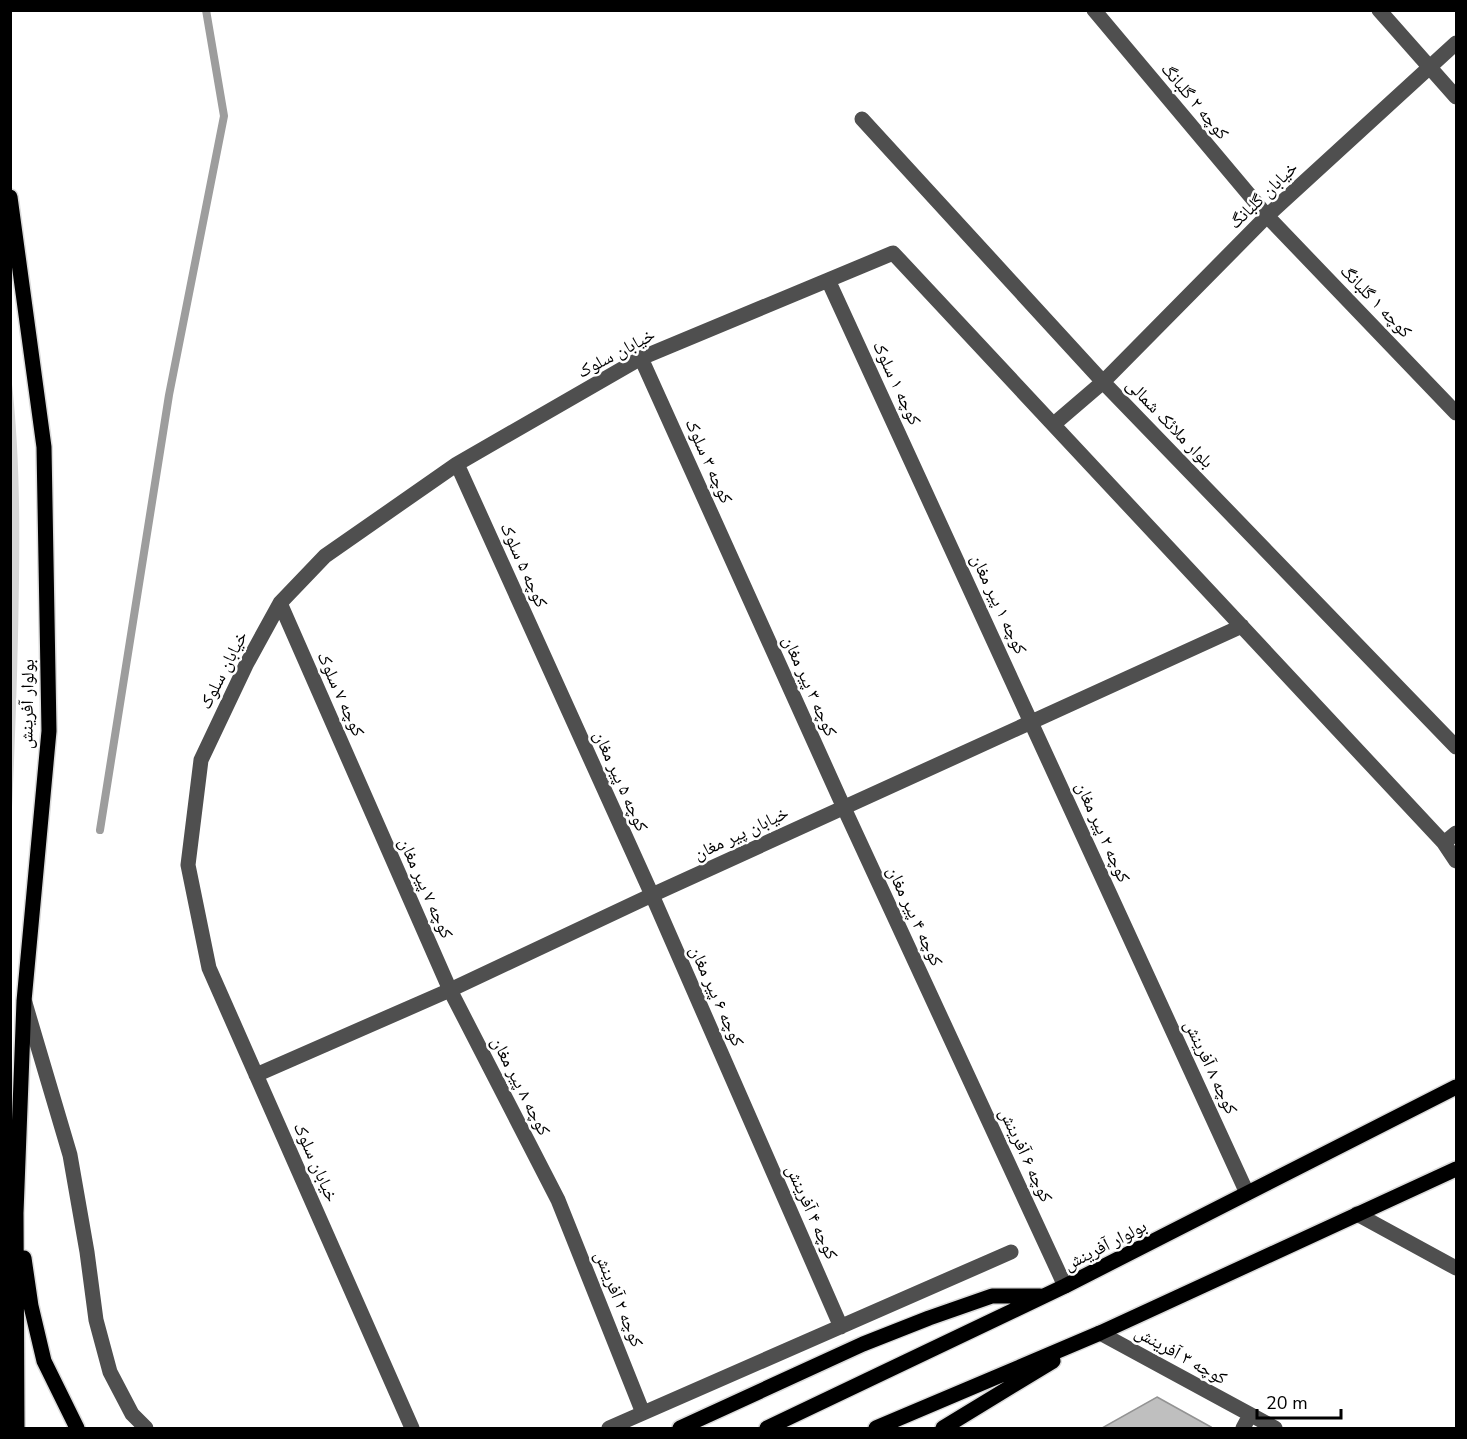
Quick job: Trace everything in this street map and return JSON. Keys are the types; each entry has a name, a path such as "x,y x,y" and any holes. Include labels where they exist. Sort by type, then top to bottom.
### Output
{"main road":[{"name":"بولوار آفرینش","path":"10,197 44,459 48,732 24,1001 16,1213 17,1428"},
{"name":"بولوار آفرینش","path":"767,1428 1046,1296 1456,1088"},
{"path":"876,1428 1100,1333 1456,1168"},
{"path":"16,1213 44,1360 76,1428"},
{"path":"680,1428 863,1344 930,1318 992,1296 1046,1296"},
{"path":"943,1428 1100,1333"}],"street":[{"name":"کوچه ۲ گلبانگ","path":"1094,10 1267,216"},
{"path":"1379,10 1456,97"},
{"name":"خیابان گلبانگ","path":"1054,424 1103,382 1267,216 1456,43"},
{"name":"بلوار ملائک شمالی","path":"862,119 1103,382 1456,747"},
{"name":"کوچه ۱ گلبانگ","path":"1267,216 1456,413"},
{"name":"خیابان سلوک","path":"408,1426 209,968 188,865 201,760 246,665 280,603 325,556 457,464 641,358 893,253 1054,424"},
{"name":"کوچه ۱ سلوک","path":"828,280 931,502"},
{"name":"کوچه ۳ سلوک","path":"641,358 741,580"},
{"path":"1054,424 1242,626 1450,838 1456,861"},
{"name":"کوچه ۵ سلوک","path":"457,464 556,683"},
{"name":"کوچه ۱ پیر مغان","path":"931,502 1032,722"},
{"name":"کوچه ۳ پیر مغان","path":"741,580 844,808"},
{"name":"کوچه ۷ سلوک","path":"280,603 367,801"},
{"name":"خیابان پیر مغان","path":"256,1075 450,990 652,895 1242,626"},
{"name":"کوچه ۵ پیر مغان","path":"556,683 652,895"},
{"name":"کوچه ۲ پیر مغان","path":"1032,722 1139,958"},
{"name":"کوچه ۷ پیر مغان","path":"367,801 450,990"},
{"name":"کوچه ۴ پیر مغان","path":"844,808 951,1040"},
{"name":"کوچه ۶ پیر مغان","path":"652,895 747,1112"},
{"name":"کوچه ۸ آفرینش","path":"1139,958 1247,1193"},
{"name":"کوچه ۸ پیر مغان","path":"450,990 558,1200"},
{"path":"24,1001 69,1155 87,1252 96,1320 110,1372 132,1414 146,1428"},
{"name":"کوچه ۶ آفرینش","path":"951,1040 1065,1286"},
{"name":"کوچه ۴ آفرینش","path":"747,1112 841,1327"},
{"name":"کوچه ۲ آفرینش","path":"558,1200 643,1413"},
{"path":"1357,1214 1456,1268"},
{"path":"609,1428 1011,1252"},
{"name":"کوچه ۳ آفرینش","path":"1100,1333 1246,1422 1275,1428"}],"shaded area":[{"path":"11,375 17,452 19,610 11,829"}],"building":[{"path":"1157,1397 1211,1427 1102,1428"}],"waterway":[{"path":"100,830 169,395 224,116 206,10"}]}
